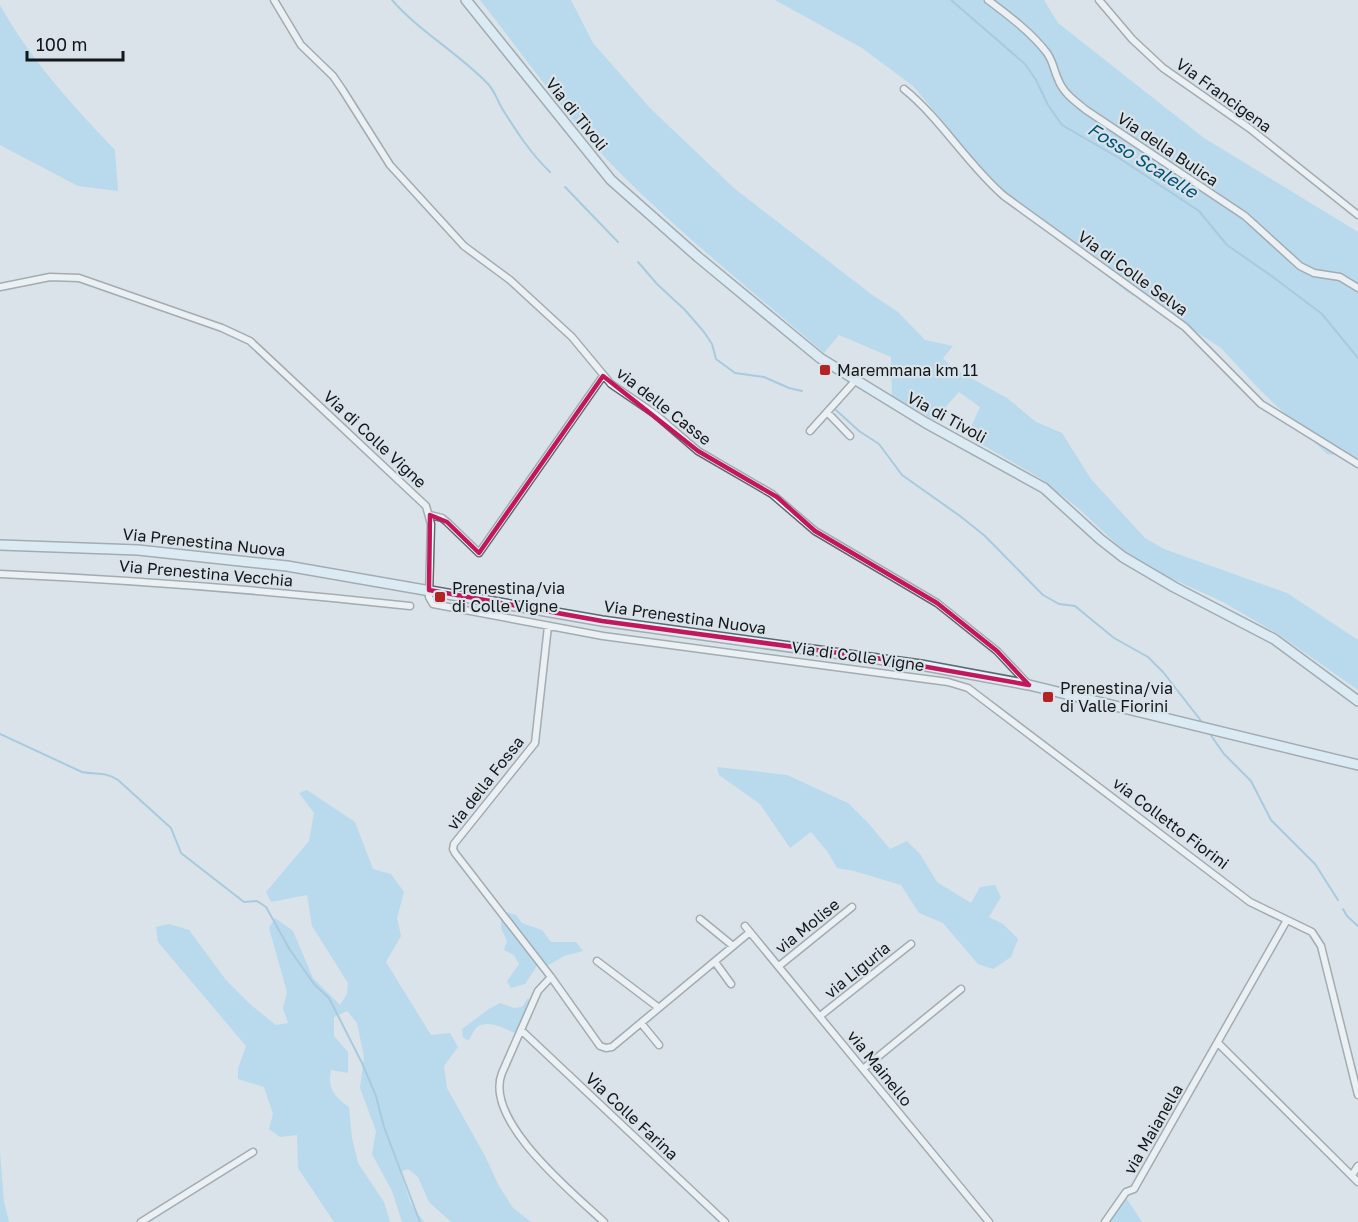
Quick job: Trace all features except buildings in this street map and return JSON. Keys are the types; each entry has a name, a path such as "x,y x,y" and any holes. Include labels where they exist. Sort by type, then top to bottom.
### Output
{"main road":[{"name":"Via di Tivoli","path":"466,0 612,180 698,257 814,354 937,429 1044,488 1123,556 1174,587 1274,639 1358,701"},
{"name":"Via Prenestina Nuova","path":"0,545 157,551 287,566 602,621 967,672 1358,765"}],"street":[{"name":"via delle Casse","path":"274,0 305,50 333,76 342,88 390,165 464,246 510,280 572,337 603,376 614,386 655,414 696,449 777,497 818,533 933,600 997,651 1029,685"},
{"name":"Via della Bulica","path":"988,0 1042,47 1049,56 1062,88 1078,103 1245,216 1300,266 1314,273 1340,277 1358,288"},
{"name":"Via Francigena","path":"1099,0 1136,43 1168,72 1249,128 1341,203 1358,214"},
{"name":"Via di Colle Selva","path":"904,89 925,108 987,181 1008,200 1189,330 1236,382 1261,404 1358,464"},
{"name":"Via di Colle Vigne","path":"0,287 50,276 76,277 238,334 254,344 414,494 426,506 430,515"},
{"path":"429,590 430,515 442,518 479,553 603,376"},
{"path":"810,431 855,381"},
{"path":"827,412 850,436"},
{"name":"Via Prenestina Vecchia","path":"0,574 116,579 310,595 410,606"},
{"name":"Via di Colle Vigne","path":"429,590 429,599 433,604 603,636 954,683 979,694 1041,741"},
{"name":"via della Fossa","path":"548,626 535,743 454,844 453,849 551,977 600,1046 612,1047 640,1023"},
{"name":"via Colletto Fiorini","path":"1041,741 1250,902 1312,932 1319,940 1358,1095"},
{"name":"via Molise","path":"779,966 852,908"},
{"path":"700,919 733,946"},
{"name":"via Maianella","path":"1105,1222 1126,1192 1134,1189 1287,920"},
{"name":"via Mainello","path":"745,926 989,1222"},
{"path":"659,1045 640,1023 750,932"},
{"name":"via Liguria","path":"820,1017 912,944"},
{"path":"597,962 659,1008"},
{"path":"715,962 732,984"},
{"path":"551,977 538,991 499,1083 499,1093 503,1106 536,1157 604,1222"},
{"path":"863,1069 961,988"},
{"name":"Via Colle Farina","path":"521,1030 724,1222"},
{"path":"1218,1043 1358,1182"},
{"path":"141,1222 253,1152"},
{"path":"1352,1174 1358,1166"}],"highlighted area":[{"path":"603,376 698,451 777,497 815,531 937,603 997,651 1029,685 876,658 602,621 429,590 430,515 447,522 479,553"}],"shaded area":[{"path":"480,0 571,0 593,43 650,108 735,189 871,294 898,312 925,340 953,346 943,358 951,367 1007,398 1036,422 1062,433 1091,479 1145,538 1164,549 1287,593 1358,640 1358,690 1278,634 1223,602 1153,570 1122,549 1078,508 1040,478 967,436 980,407 959,392 934,420 892,396 891,357 839,335 824,353 695,243 621,174 566,111"},
{"path":"775,0 1044,0 1058,23 1204,138 1358,232 1358,458 1327,454 1260,390 1221,348 1181,322 1127,292 1065,243 970,162 947,126 913,86 862,48"},
{"path":"0,5 38,63 115,150 118,191 78,186 0,145"},
{"path":"717,767 787,775 848,803 890,849 907,841 920,854 937,882 971,903 980,887 995,885 1001,897 989,917 1003,924 1018,939 1011,957 993,969 978,964 943,923 919,913 901,885 837,868 827,851 811,832 790,848 760,804 719,775"},
{"path":"307,790 355,822 373,869 391,874 404,892 397,918 401,936 386,962 431,1035 450,1033 458,1047 444,1066 447,1088 499,1186 513,1208 531,1222 451,1222 429,1202 418,1177 408,1169 400,1172 411,1204 424,1222 402,1222 392,1191 372,1154 376,1131 360,1088 364,1057 357,1023 347,1011 334,1017 334,1036 348,1052 348,1073 331,1070 331,1087 336,1096 349,1107 352,1138 358,1163 384,1202 390,1222 334,1222 298,1168 297,1135 280,1137 269,1129 273,1114 264,1087 238,1079 238,1069 246,1046 158,942 156,927 169,924 189,930 226,980 251,1005 276,1025 288,1023 283,1008 287,992 269,928 275,918 293,931 313,978 340,1005 347,994 348,983 312,926 307,895 271,902 266,892 309,841 314,813 299,793"},
{"path":"506,912 516,915 522,923 542,930 551,942 576,942 583,951 564,956 545,967 505,915"},
{"path":"501,918 537,966 525,984 511,988 507,981 519,964 514,955 504,950 507,941 501,928"},
{"path":"528,998 530,1001 515,1033 486,1024 477,1027 469,1040 463,1038 462,1029 489,1009 500,1003 514,1008 522,1007"},
{"path":"0,1152 4,1201 9,1222 0,1222"},
{"path":"1125,1196 1142,1222 1107,1222"}],"waterway":[{"path":"392,0 415,23 466,63 489,85 519,135 550,172"},
{"name":"Fosso Scalelle","path":"951,0 1025,64 1062,125 1119,158 1199,211 1227,245 1322,314 1358,358"},
{"path":"565,187 618,242"},
{"path":"638,262 704,332 712,344 716,359 735,373 764,377 802,391"},
{"path":"836,410 859,431 879,444 902,475 985,536 1043,595 1059,604 1075,606 1114,638 1148,657 1163,672 1202,722"},
{"path":"0,734 82,772 104,774 118,780 171,828 181,853 244,902 257,901 266,907 290,950 314,984 329,998 362,1063 376,1096 384,1127 420,1222"},
{"path":"1210,734 1224,754 1251,781 1271,820 1315,864 1338,900"},
{"path":"1343,909 1358,926"}],"place":[{"name":"Maremmana km 11","path":"825,370"},
{"name":"Prenestina/via di Colle Vigne","path":"440,597"},
{"name":"Prenestina/via di Valle Fiorini","path":"1048,697"}]}
